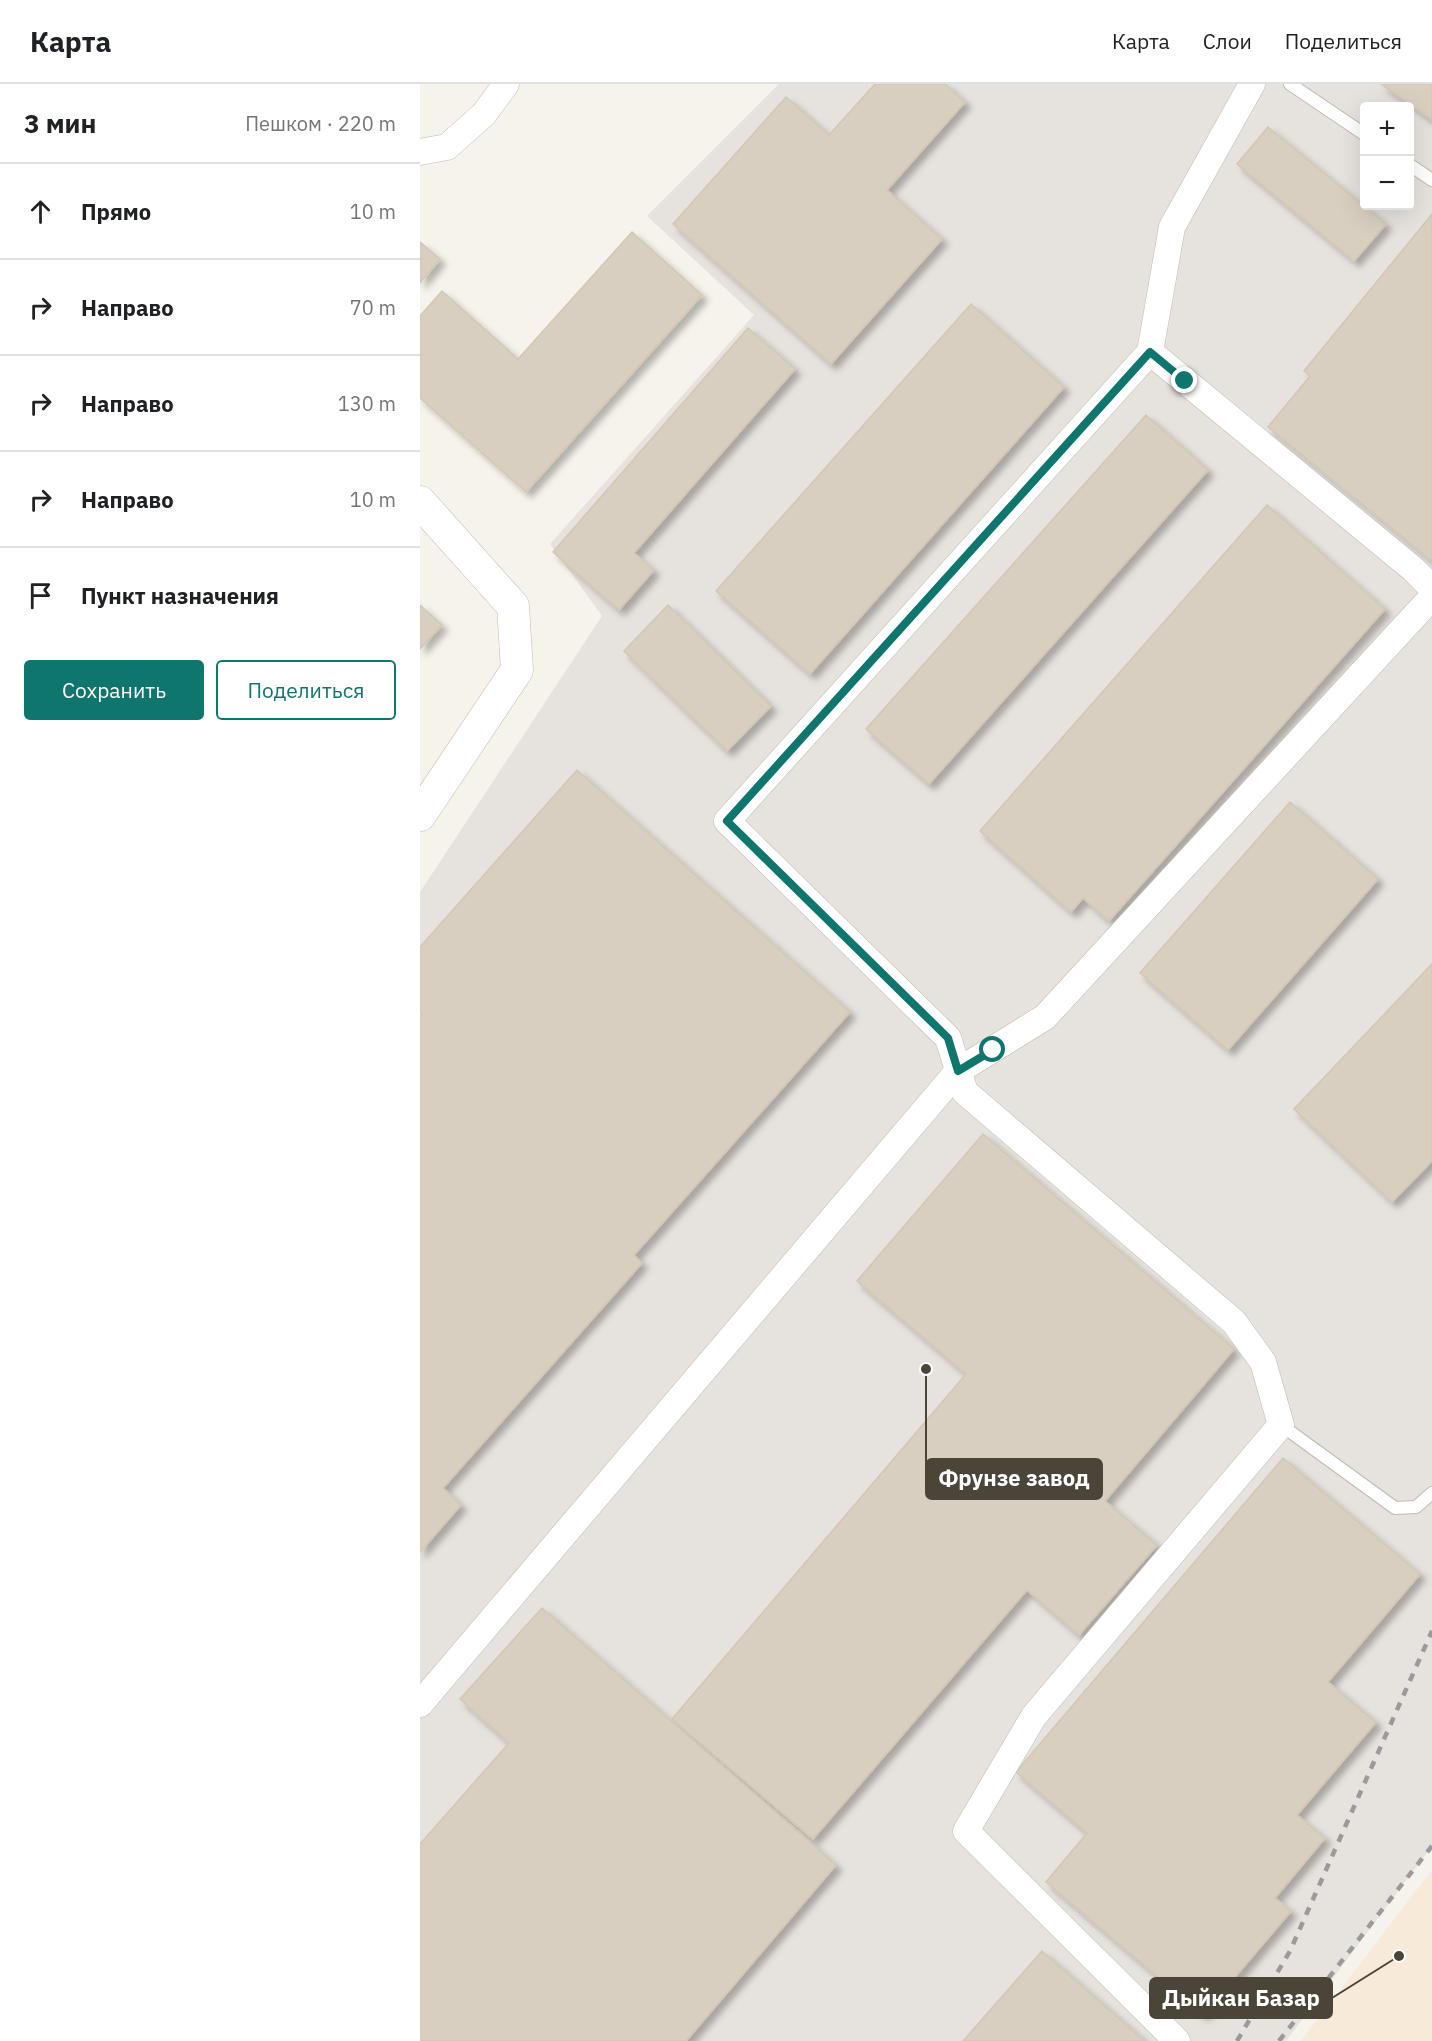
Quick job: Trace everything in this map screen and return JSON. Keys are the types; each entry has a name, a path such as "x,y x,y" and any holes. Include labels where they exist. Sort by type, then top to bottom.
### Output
{"street":[{"path":"420,152 447,147 484,114 506,84"},
{"path":"1177,2041 966,1831 1034,1716 1281,1425 1263,1362 1234,1322 964,1092 948,1038 727,821 1150,352 1172,227 1252,84"},
{"path":"1150,352 1413,569 1432,588"},
{"path":"420,502 513,606 517,670 420,815"},
{"path":"420,1704 958,1071 1045,1017 1432,597"}],"lane":[{"path":"1290,84 1360,131"},
{"path":"1414,168 1432,180"},
{"path":"1281,1425 1395,1508 1416,1508 1432,1493"}],"shaded area":[{"path":"779,84 1432,84 1432,1846 1286,2041 420,2041 420,892 602,616 550,544 754,315 647,216"},
{"path":"1432,1870 1432,2041 1301,2041"}],"building":[{"path":"875,84 945,84 965,102 887,190 942,239 831,364 673,224 786,97 829,135"},
{"path":"1381,84 1432,84 1432,120 1414,107 1414,102 1406,102"},
{"path":"1268,127 1360,203 1360,210 1369,210 1386,224 1354,261 1237,164"},
{"path":"1432,214 1432,561 1268,427 1310,376 1304,371"},
{"path":"632,232 702,295 526,492 420,398 420,316 442,291 518,359"},
{"path":"420,242 440,259 420,283"},
{"path":"971,304 1064,387 810,674 716,591"},
{"path":"748,328 795,369 634,553 654,570 619,610 553,552"},
{"path":"1146,415 1208,470 929,784 866,729"},
{"path":"1267,505 1385,609 1109,921 1083,898 1071,912 980,831"},
{"path":"420,605 442,625 420,649"},
{"path":"668,605 771,706 727,751 624,651"},
{"path":"577,770 850,1012 634,1255 642,1263 443,1488 461,1505 420,1552 420,1017 422,1014 420,1012 420,947"},
{"path":"1290,802 1378,879 1228,1050 1140,973"},
{"path":"1432,964 1432,1161 1392,1202 1294,1109"},
{"path":"983,1134 1234,1349 1105,1501 1157,1545 1079,1635 1027,1590 813,1839 672,1719 966,1374 857,1281"},
{"path":"1283,1458 1420,1574 1328,1682 1376,1722 1297,1815 1325,1838 1275,1898 1291,1911 1203,2015 1046,1882 1087,1833 1016,1772"},
{"path":"542,1608 836,1865 686,2041 420,2041 420,1844 509,1743 460,1699"},
{"path":"1042,1951 1145,2041 963,2041"}],"railway":[{"path":"1237,2041 1290,1951 1432,1631"},
{"path":"1279,2041 1432,1846"}],"place":[{"name":"Фрунзе завод","path":"926,1369"},
{"name":"Дыйкан Базар","path":"1399,1956"}],"route":[{"path":"993,1050 958,1071 948,1038 727,821 1150,352 1185,381"}]}
